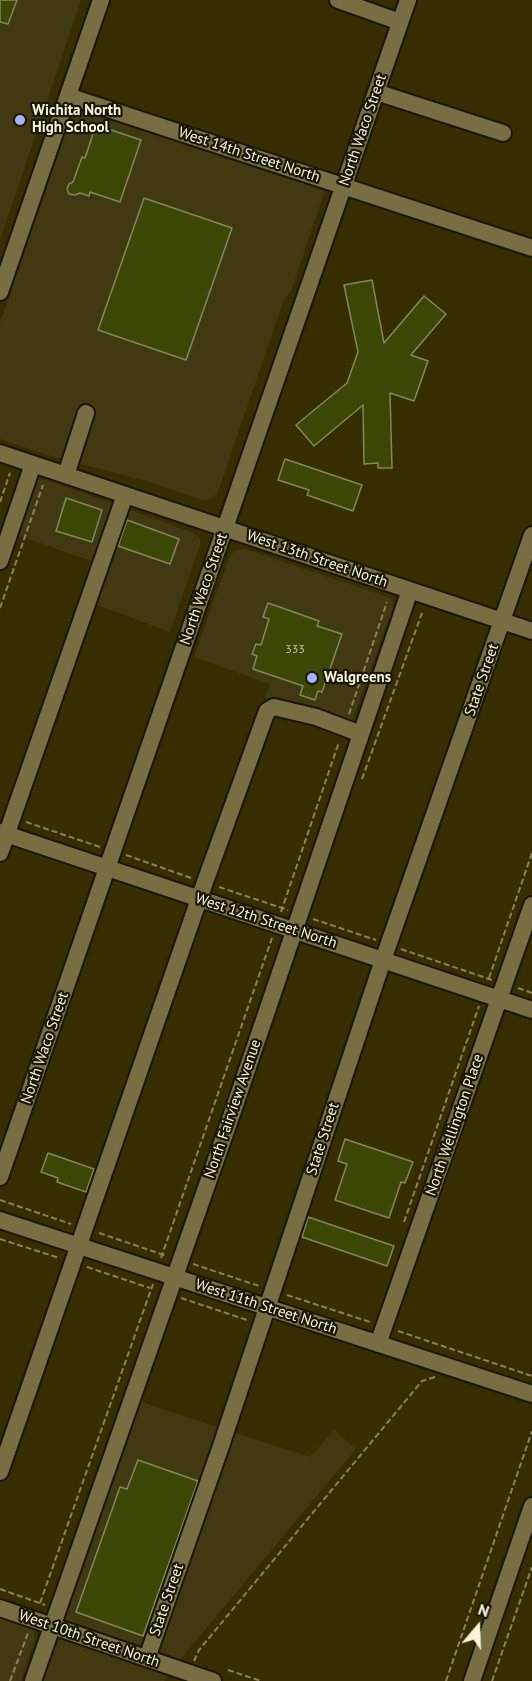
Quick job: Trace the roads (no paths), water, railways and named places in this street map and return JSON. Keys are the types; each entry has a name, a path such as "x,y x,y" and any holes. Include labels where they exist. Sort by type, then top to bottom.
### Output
{"street":[{"path":"0,292 101,0"},
{"path":"338,0 400,22"},
{"name":"North Waco Street","path":"0,1178 408,0"},
{"path":"376,92 503,133"},
{"name":"West 14th Street North","path":"68,96 532,249"},
{"path":"66,475 86,413"},
{"name":"West 13th Street North","path":"0,453 532,631"},
{"path":"0,561 33,464"},
{"path":"0,853 3,833 12,818 124,495"},
{"path":"502,621 532,535"},
{"name":"North Fairview Avenue","path":"33,1681 410,590"},
{"name":"State Street","path":"147,1658 268,1308 385,952 502,621"},
{"path":"1,1466 204,882 267,711 274,707 316,717 361,734"},
{"name":"West 12th Street North","path":"3,833 199,898 297,922 494,989 532,1010"},
{"name":"North Wellington Place","path":"378,1344 494,989 532,905"},
{"name":"West 11th Street North","path":"0,1220 532,1394"},
{"path":"472,1681 532,1506"},
{"name":"West 10th Street North","path":"0,1608 213,1681"}],"place":[{"name":"Wichita North High School","path":"20,120"},
{"name":"Walgreens","path":"312,678"}]}
